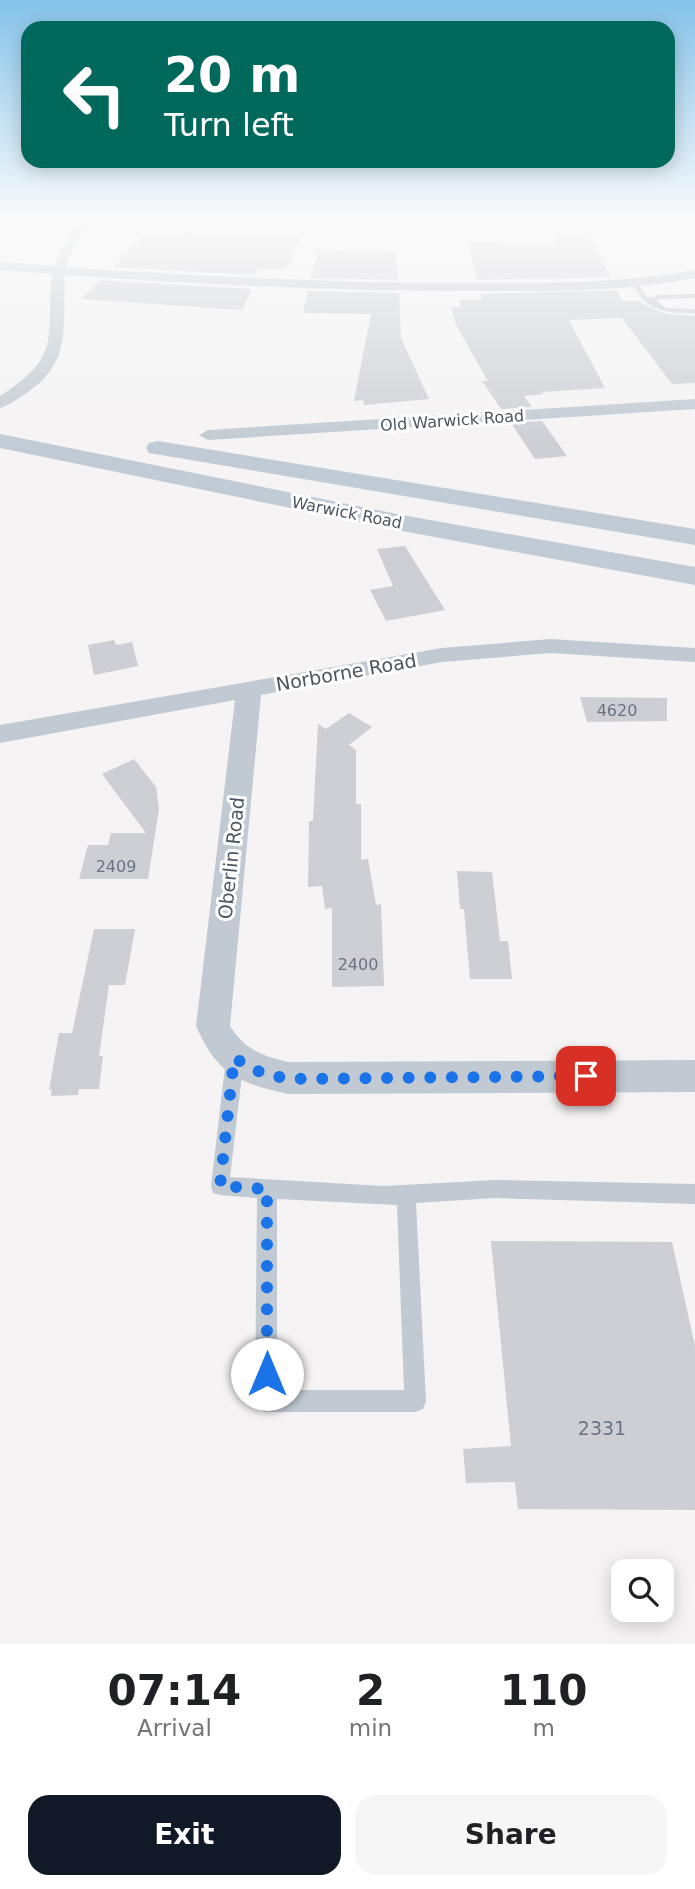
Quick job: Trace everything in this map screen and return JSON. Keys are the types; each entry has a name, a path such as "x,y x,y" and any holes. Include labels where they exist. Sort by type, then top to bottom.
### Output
{"main road":[{"name":"Warwick Road","path":"0,419 66,433 695,537"},
{"name":"Warwick Road","path":"0,442 402,523 695,576"}],"street":[{"path":"0,403 42,371 55,350 59,338 59,294"},
{"name":"Old Warwick Road","path":"208,435 695,404"},
{"name":"Norborne Road","path":"0,734 442,655 537,648 695,655"},
{"name":"Oberlin Road","path":"234,1058 219,1043 213,1026 249,689"},
{"path":"234,1058 262,1073 288,1079 695,1076"}],"lane":[{"path":"642,294 658,309 695,311"},
{"path":"652,301 663,297 695,296"},
{"path":"234,1058 220,1186 384,1196 495,1189 695,1194"},
{"path":"267,1189 267,1401 415,1401 406,1194"}],"building":[{"path":"86,294 250,294 242,310 81,299"},
{"path":"307,294 399,294 401,338 429,399 364,405 363,400 354,401 371,314 303,313"},
{"path":"481,294 619,294 622,301 640,301 666,314 695,316 695,383 672,384 622,318 569,320 605,388 542,392 544,394 524,396 532,407 501,409 482,381 488,381 456,325 451,307 461,307 459,300 482,300"},
{"path":"542,421 567,456 535,459 511,423"},
{"path":"405,546 445,610 386,621 370,590 393,586 377,549"},
{"path":"114,640 116,645 132,642 138,666 94,675 88,645"},
{"path":"580,697 667,698 667,721 587,722"},
{"path":"349,713 372,727 349,745 356,750 356,804 361,804 361,860 368,859 376,905 381,904 384,986 332,987 332,908 325,909 322,886 308,887 309,821 313,821 318,724 326,729"},
{"path":"134,759 156,787 159,809 148,879 79,879 88,845 108,845 111,833 146,833 102,774"},
{"path":"457,871 492,872 500,941 508,941 512,979 470,979 464,909 460,909"},
{"path":"94,929 135,929 125,985 109,985 99,1056 103,1056 99,1089 79,1089 78,1095 51,1096 52,1089 49,1090 59,1033 72,1033"},
{"path":"491,1241 672,1242 695,1346 695,1510 518,1509 515,1482 466,1483 463,1449 511,1446"}],"route":[{"path":"267,1374 267,1189 220,1186 234,1058 262,1073 288,1079 586,1076"}]}
